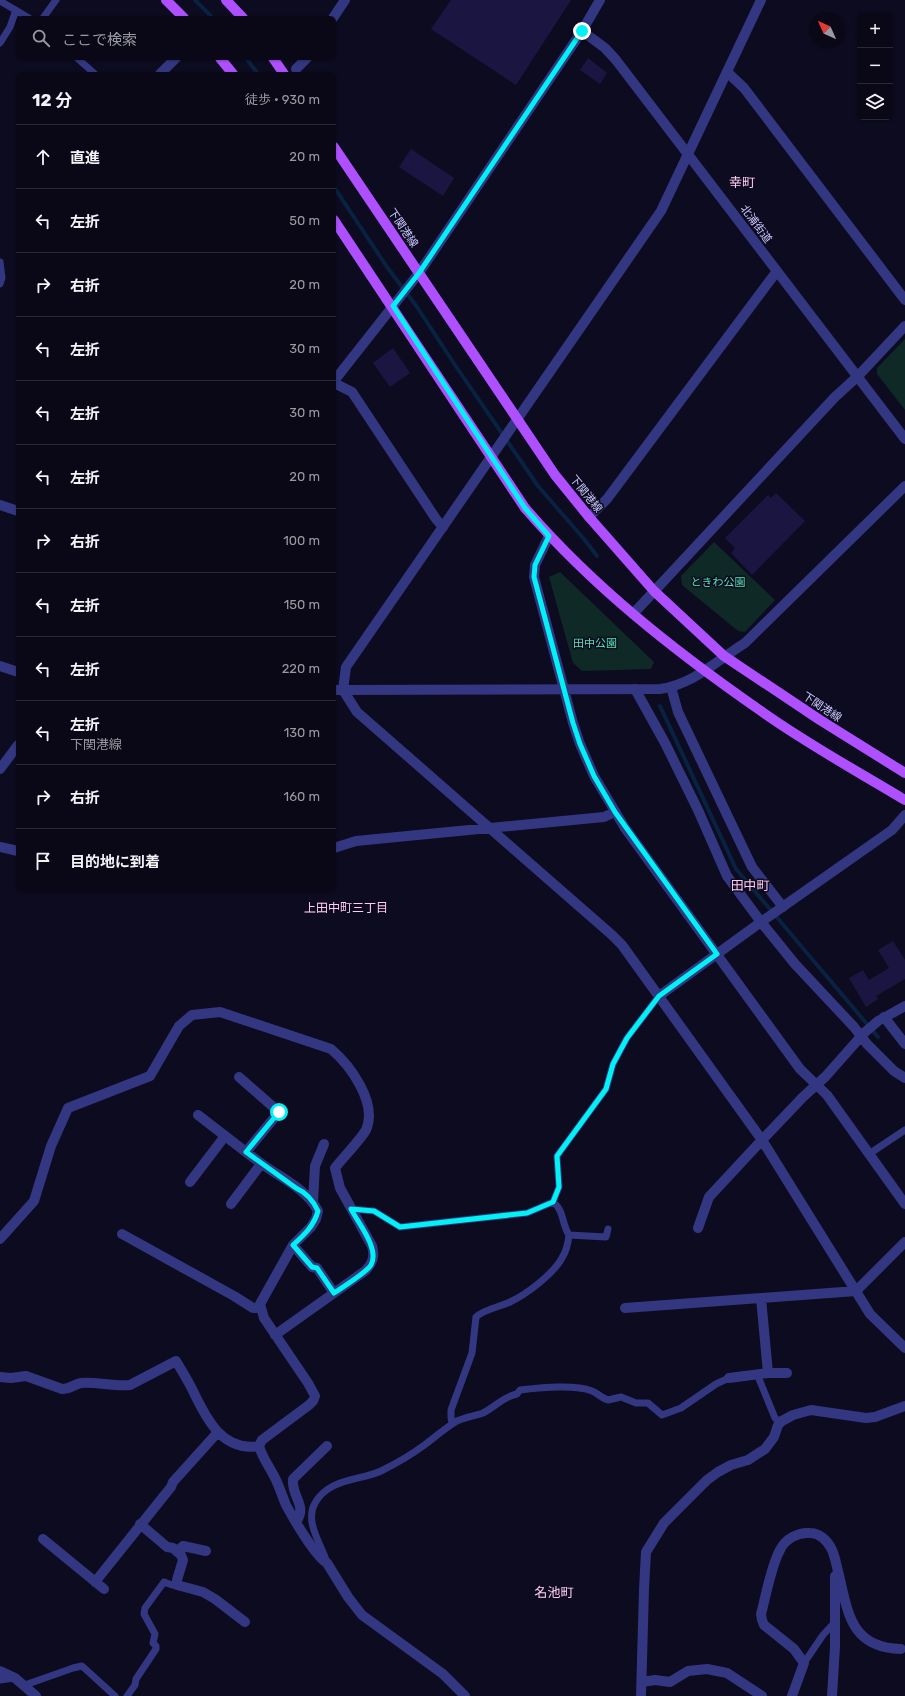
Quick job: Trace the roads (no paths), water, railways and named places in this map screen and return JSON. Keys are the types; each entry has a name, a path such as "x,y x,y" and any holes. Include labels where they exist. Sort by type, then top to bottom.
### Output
{"main road":[{"path":"166,0 182,16"},
{"path":"226,0 241,16"},
{"path":"222,60 231,72"},
{"path":"274,60 283,72"},
{"name":"下関港線","path":"336,150 419,273 514,423 589,517 654,591 724,656 820,720 905,773"},
{"path":"336,223 493,452 525,508 549,536 634,614 704,672 810,744 905,800"}],"street":[{"path":"334,16 345,0"},
{"path":"336,379 419,273 582,31 600,0"},
{"path":"338,690 346,667 493,452 662,211 761,0"},
{"name":"北浦街道","path":"582,31 605,48 610,54 905,439"},
{"path":"162,72 174,60"},
{"path":"296,69 305,60"},
{"path":"727,72 744,88 905,300"},
{"path":"589,517 607,499 777,271"},
{"path":"634,614 835,397 858,376 905,326"},
{"path":"336,383 352,392 436,519 443,527"},
{"path":"338,690 635,689 671,687 686,683 745,643 905,486"},
{"path":"0,505 16,511"},
{"path":"549,536 535,565 534,577 573,723 580,744 594,776 615,812 800,1069 817,1084 827,1096 905,1204"},
{"path":"0,666 16,671"},
{"path":"671,687 678,712 752,867 781,908"},
{"path":"635,689 665,743 695,804 727,876 796,964 863,1035 884,1061 905,1078"},
{"path":"338,690 357,712 622,945 762,1140 875,1320 905,1348"},
{"path":"0,769 16,748"},
{"path":"336,847 356,841 604,817 615,812"},
{"path":"659,996 763,920 892,830 905,815"},
{"path":"0,847 16,851"},
{"path":"698,1228 709,1197 762,1140 826,1076 863,1035 881,1019 905,1006"},
{"path":"0,1239 34,1200 51,1146 68,1108 150,1076 179,1026 192,1015 220,1012 331,1049 341,1057 358,1080 366,1102 368,1117 366,1130 335,1168 340,1188 372,1246 374,1254 371,1265 276,1335"},
{"path":"881,1019 905,1044"},
{"path":"239,1077 279,1112 246,1152"},
{"path":"198,1115 261,1164 302,1191 313,1201 318,1211 316,1219 307,1232 293,1245 260,1304 264,1318 308,1383 315,1396 309,1405 266,1436 259,1446"},
{"path":"190,1182 225,1136"},
{"path":"313,1201 315,1166 324,1144"},
{"path":"230,1204 261,1164"},
{"path":"122,1234 253,1308 260,1308"},
{"path":"624,1308 856,1291 905,1242"},
{"path":"293,1245 312,1267 317,1268 334,1293"},
{"path":"761,1298 768,1372"},
{"path":"0,1377 11,1378 26,1376 62,1389 69,1389 79,1383 121,1386 130,1385 176,1360 210,1424 229,1440 243,1446 259,1446"},
{"path":"729,1378 768,1372 787,1373"},
{"path":"641,1696 646,1552 664,1523 707,1480 724,1469 748,1460 765,1449 774,1437 780,1422 793,1415 811,1410 866,1418 875,1417 905,1406"},
{"path":"95,1582 171,1487 173,1482 218,1432"},
{"path":"259,1446 287,1507 296,1522 320,1559 327,1563 348,1597 362,1615 443,1674 465,1696"},
{"path":"296,1522 301,1511 293,1491 294,1480 327,1446"},
{"path":"140,1524 167,1547 173,1548 181,1555 183,1560 177,1580 178,1585 203,1592 215,1599 245,1622"},
{"path":"792,1696 804,1663 794,1649 764,1625 761,1614 780,1550 789,1540 800,1534 812,1533 824,1538 832,1550 851,1619 858,1630 871,1644 893,1649 901,1649"},
{"path":"43,1539 104,1589"},
{"path":"177,1551 183,1546 206,1551"},
{"path":"832,1696 836,1563"},
{"path":"642,1682 655,1680 670,1682 688,1671 707,1669 727,1673 762,1696"},
{"path":"0,1671 25,1685 36,1696"}],"lane":[{"path":"44,16 56,0"},
{"path":"0,1 26,16"},
{"path":"0,44 10,27 16,10"},
{"path":"79,60 93,72"},
{"path":"0,262 2,278 0,284"},
{"path":"351,1209 374,1211 400,1227 527,1213 553,1202 559,1187 557,1156 606,1089 613,1064 627,1038 659,996"},
{"path":"869,1154 905,1130"},
{"path":"452,1424 451,1410 472,1353 476,1317 511,1302 541,1281 563,1257 568,1244 568,1235 564,1218 556,1204 553,1202"},
{"path":"568,1235 606,1237 608,1229"},
{"path":"756,1374 775,1418 780,1422"},
{"path":"327,1563 324,1550 317,1539 313,1526 313,1507 319,1497 329,1488 337,1484 380,1472 422,1447 452,1424 484,1412 512,1395 517,1394 520,1390 544,1388 581,1388 592,1391 608,1400 621,1397 636,1403 648,1403 662,1415 681,1408 729,1378"},
{"path":"127,1696 136,1679 156,1650 156,1646 153,1643 156,1634 144,1614 145,1608 164,1582 172,1585 178,1585"},
{"path":"804,1663 835,1622"},
{"path":"25,1685 82,1666 115,1696"},
{"path":"0,1680 14,1678"}],"waterway":[{"path":"195,0 211,16"},
{"path":"248,60 256,72"},
{"path":"336,190 387,267 417,307 538,486 597,556"},
{"path":"660,706 736,869 878,1037"}],"district":[{"name":"幸町","path":"742,182"},
{"name":"田中町","path":"750,885"},
{"name":"上田中町三丁目","path":"346,908"},
{"name":"名池町","path":"554,1592"}],"park label":[{"name":"ときわ公園","path":"718,582"},
{"name":"田中公園","path":"595,643"}]}
